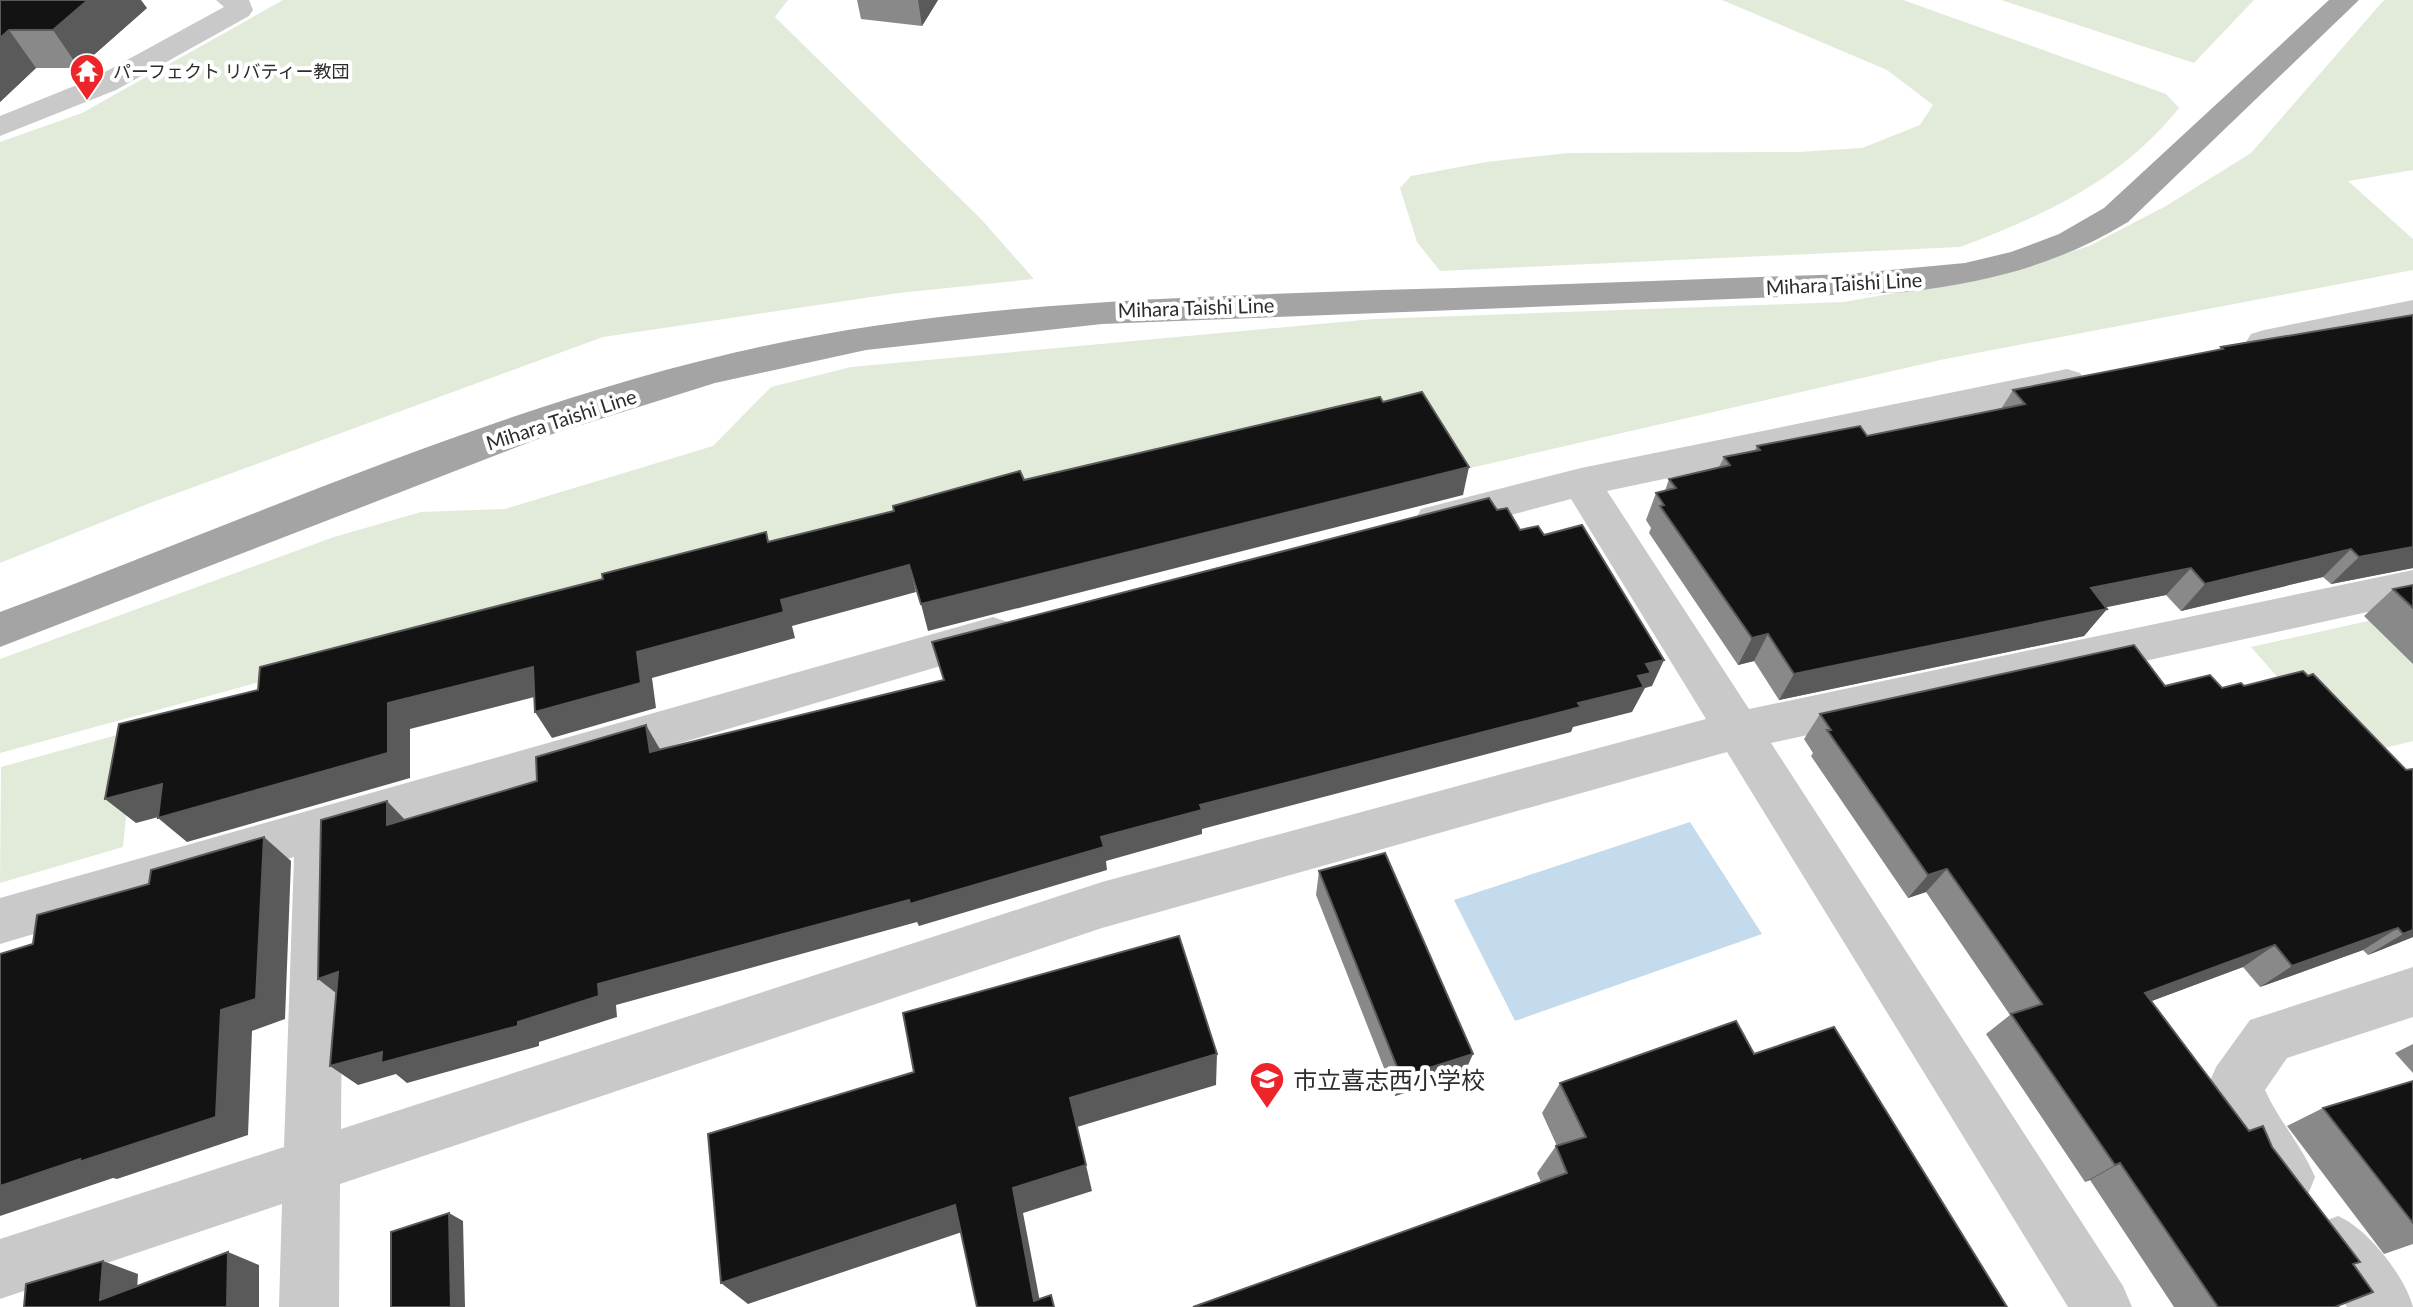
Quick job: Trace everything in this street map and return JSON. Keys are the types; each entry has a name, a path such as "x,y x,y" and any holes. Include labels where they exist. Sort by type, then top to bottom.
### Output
{"main road":[{"name":"Mihara Taishi Line","path":"0,630 440,460 562,418 712,371 894,334 960,322 1119,309 1547,297 1926,279 2051,252 2086,237 2116,215 2345,0"}],"street":[{"path":"0,127 105,84 239,10 236,2 230,0"},
{"path":"2228,349 2413,311"},
{"path":"1397,530 1581,482 2105,375"},
{"path":"1581,482 1735,731 2102,1307"},
{"path":"0,1269 1102,905 1735,731 2413,586"},
{"path":"0,921 1031,624"},
{"path":"309,1307 319,829"},
{"path":"2384,1307 2260,1142 2235,1086 2269,1038 2413,992"}],"green space":[{"path":"283,0 788,0 775,17 981,219 1034,279 899,293 603,337 150,503 0,563 0,142 82,113"},
{"path":"1722,0 1903,0 2166,94 2179,108 2156,134 2107,175 2052,208 1960,247 1440,271 1417,242 1400,188 1411,176 1486,162 1568,153 1798,152 1862,148 1920,125 1933,105 1887,70"},
{"path":"2001,0 2254,0 2194,63"},
{"path":"2384,0 2413,0 2413,170 2348,181 2413,239 2413,270 1945,359 1457,471 1405,406 786,538 0,753 0,659 334,537 421,512 505,509 713,446 771,387 851,367 1374,319 1844,302 2001,274 2089,246 2166,206 2251,153"},
{"path":"2413,611 2413,741 2348,757 2251,647"},
{"path":"135,730 123,847 0,883 1,767"}],"water":[{"path":"1690,822 1762,934 1515,1021 1454,900"}],"building":[{"path":"0,0 88,0 53,30 9,30 0,38"},
{"path":"2413,315 2413,547 2359,557 2351,549 2205,584 2191,568 2091,588 2107,609 1794,674 1768,634 1752,638 1660,506 1664,505 1656,493 1676,488 1669,479 1730,465 1724,457 1760,450 1757,446 1860,426 1867,436 2025,404 2013,390 2223,349 2221,347"},
{"path":"1422,392 1469,467 921,604 909,565 781,600 784,612 637,652 641,683 535,712 533,667 388,703 388,753 158,818 162,784 105,799 119,724 258,690 260,667 603,579 602,574 766,532 768,542 894,511 893,506 1020,471 1024,480 1380,397 1383,402"},
{"path":"1489,498 1497,510 1507,508 1520,530 1538,526 1544,535 1582,525 1664,660 1646,664 1651,673 1638,676 1644,687 1578,703 1581,707 1200,805 1202,810 1101,837 1104,847 910,904 909,900 598,984 599,996 518,1022 518,1026 381,1063 382,1052 330,1066 338,972 318,979 321,820 387,801 387,825 537,781 536,757 646,725 650,752 944,680 932,642"},
{"path":"2413,585 2413,608 2393,589"},
{"path":"2134,645 2165,686 2210,675 2222,688 2241,683 2244,686 2303,671 2308,676 2313,674 2406,770 2413,769 2413,930 2403,934 2398,928 2292,966 2275,945 2145,993 2249,1131 2263,1126 2272,1147 2360,1262 2353,1264 2373,1292 2339,1307 2218,1307 2120,1163 2115,1165 2011,1014 2042,1004 1947,869 1928,875 1827,730 1831,730 1820,714"},
{"path":"264,837 256,999 221,1010 216,1117 0,1186 0,954 33,944 37,915 149,884 151,870"},
{"path":"1385,853 1473,1054 1401,1077 1319,871"},
{"path":"1179,936 1217,1054 1070,1098 1086,1165 1013,1188 1034,1301 1051,1295 1054,1307 977,1307 955,1205 721,1283 708,1134 914,1072 903,1013"},
{"path":"1736,1021 1754,1054 1834,1027 2007,1307 1193,1307 1567,1173 1556,1146 1586,1137 1560,1083"},
{"path":"2413,1081 2413,1223 2323,1108"},
{"path":"449,1213 451,1307 391,1307 391,1232"},
{"path":"228,1252 227,1307 24,1307 26,1284 103,1261 100,1300"}],"place":[{"name":"パーフェクト リバティー教団","path":"87,102"},
{"name":"市立喜志西小学校","path":"1267,1110"}]}
